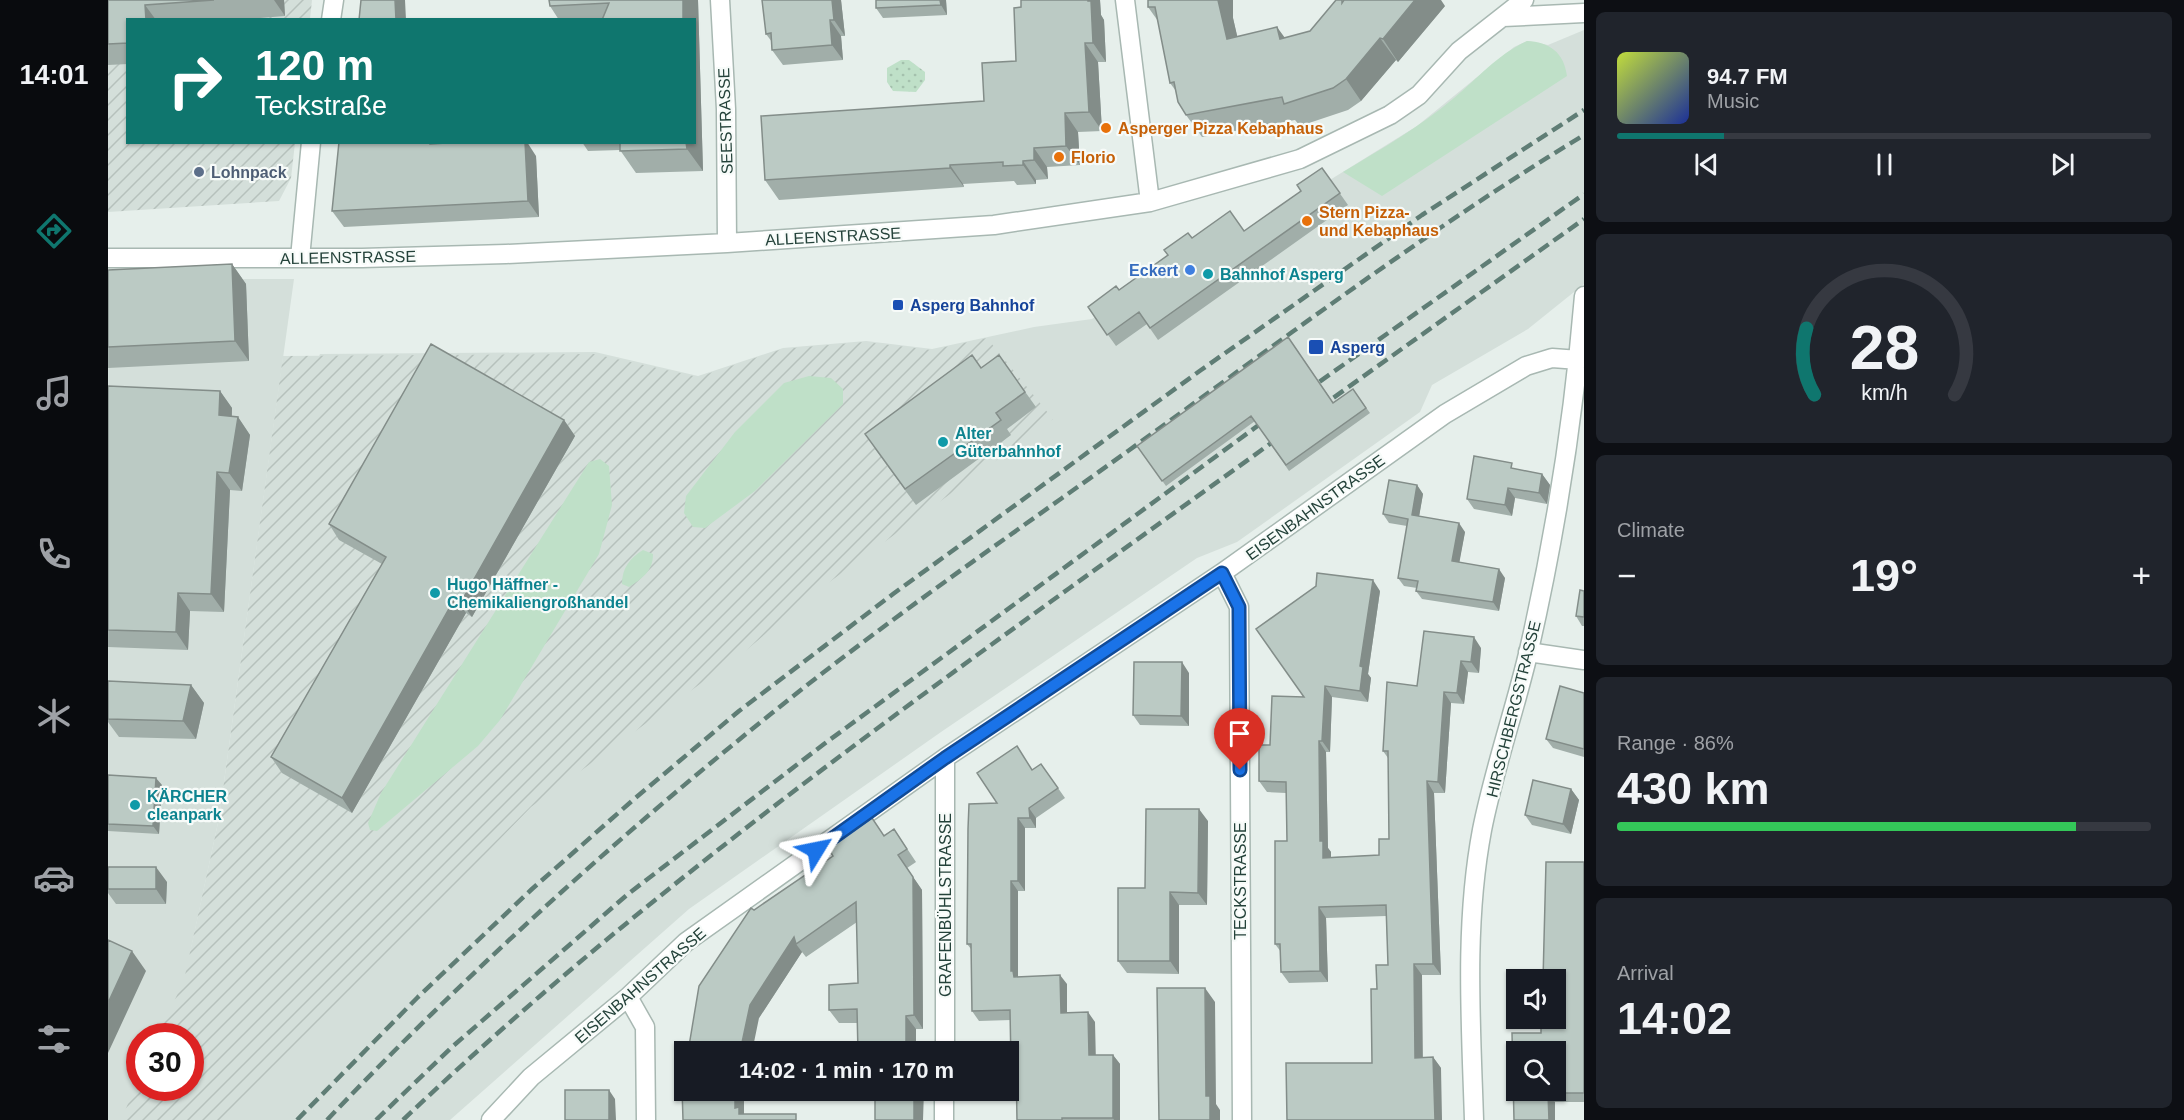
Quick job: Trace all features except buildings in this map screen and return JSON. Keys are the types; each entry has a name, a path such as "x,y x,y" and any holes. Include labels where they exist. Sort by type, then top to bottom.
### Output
{"street":[{"path":"331,18 334,0"},
{"name":"SEESTRASSE","path":"720,0 726,109 727,243"},
{"path":"1125,0 1150,202"},
{"name":"ALLEENSTRASSE","path":"108,258 300,258 506,254 727,243 994,225 1150,202 1300,159 1370,126 1419,95 1459,51 1524,0"},
{"path":"1503,17 1584,13"},
{"path":"300,258 312,144"},
{"name":"HIRSCHBERGSTRASSE","path":"1474,1120 1471,927 1482,831 1528,652 1565,474 1584,298"},
{"name":"EISENBAHNSTRASSE","path":"491,1120 531,1077 628,997 686,942 945,758 1222,573 1445,414 1526,366 1552,358 1579,360"},
{"name":"TECKSTRASSE","path":"1222,573 1239,607 1242,1120"},
{"path":"1528,652 1584,660"},
{"name":"GRAFENBÜHLSTRASSE","path":"945,758 945,1041"},
{"path":"628,997 645,1027 645,1120"},
{"path":"944,1101 944,1120"}],"shaded area":[{"name":"Lohnpack","path":"108,0 312,0 310,18 126,18 126,144 295,144 291,178 279,201 108,212"},
{"path":"1584,30 1584,284 1528,329 1432,385 1420,412 1237,542 1197,558 941,732 689,909 450,1120 108,1120 108,279 294,279 219,818 189,958 226,819 282,444 320,354 595,352 698,376 783,348 866,341 932,349 1034,327 1092,319 1237,221 1252,241 1304,196 1417,126 1514,47 1527,41 1548,45"},
{"path":"987,338 1053,419 813,594 744,652 531,807 228,1120 121,1120 129,1101 204,1101 204,1023 164,1023 184,980 219,818 283,356 594,354 698,377 782,349 865,342 931,350"}],"green space":[{"path":"1527,41 1549,46 1554,50 1563,61 1567,76 1382,196 1343,172 1428,119 1497,59"},
{"path":"901,60 909,60 925,72 925,80 916,92 893,91 887,82 887,68"},
{"path":"809,376 831,378 843,389 843,404 755,491 705,528 693,527 684,513 686,496 735,432 784,383"},
{"path":"600,459 609,466 612,505 599,554 500,720 478,746 377,831 370,830 368,823 381,793 589,462"},
{"path":"643,550 653,554 649,570 629,587 622,584 623,573 628,564"}],"railway":[{"path":"297,1120 418,997 532,889 739,711 893,594 1201,370 1422,215 1584,110"},
{"path":"327,1120 487,960 543,909 656,809 815,679 948,580 1353,288 1467,210 1584,135"},
{"path":"1305,392 1584,194"},
{"path":"1319,408 1584,219"},
{"path":"376,1120 452,1047 628,894 824,744 1271,416"},
{"path":"403,1120 506,1026 612,935 721,847 944,679 1285,433"}],"place":[{"name":"Asperger Pizza Kebaphaus","path":"1106,128"},
{"name":"Florio","path":"1059,157"},
{"name":"Lohnpack","path":"199,172"},
{"name":"Stern Pizza- und Kebaphaus","path":"1307,221"},
{"name":"Eckert","path":"1190,270"},
{"name":"Bahnhof Asperg","path":"1208,274"},
{"name":"Asperg Bahnhof","path":"898,305"},
{"name":"Asperg","path":"1316,347"},
{"name":"Alter Güterbahnhof","path":"943,442"},
{"name":"Hugo Häffner - Chemikaliengroßhandel","path":"435,593"},
{"name":"KÄRCHER cleanpark","path":"135,805"}],"route":[{"path":"816,850 945,758 1222,573 1239,607 1240,770"}]}
